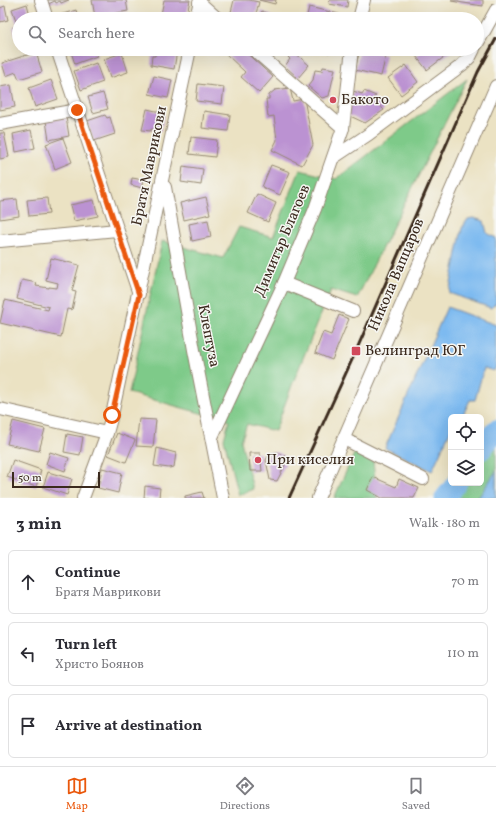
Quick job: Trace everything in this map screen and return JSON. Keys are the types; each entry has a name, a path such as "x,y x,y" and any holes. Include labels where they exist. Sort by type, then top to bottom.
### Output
{"street":[{"path":"40,0 44,12"},
{"path":"361,12 364,0"},
{"path":"197,12 199,1"},
{"path":"199,1 211,12"},
{"path":"484,31 496,10"},
{"path":"59,56 139,295"},
{"name":"Братя Маврикови","path":"83,498 107,433 112,415 164,180 189,56"},
{"path":"261,56 343,128"},
{"name":"Димитър Благоев","path":"212,437 284,283 315,209 343,128 351,56"},
{"path":"333,158 369,134 462,65 470,56"},
{"name":"Никола Вапцаров","path":"318,498 496,86"},
{"path":"0,124 77,110"},
{"name":"Клептуза","path":"164,180 194,350 223,498"},
{"path":"0,241 117,230"},
{"path":"284,283 353,311"},
{"path":"0,409 107,433"},
{"path":"344,439 423,478"}],"green space":[{"path":"467,79 357,298 331,290 275,431 247,424 241,441 253,489 238,495 224,439 229,421 129,393 162,241 223,258 239,227 273,237 300,170 336,179"},
{"path":"496,442 496,498 456,498 466,486 484,486 484,460"},
{"path":"355,452 373,461 377,498 334,498"}],"water":[{"path":"473,218 484,221 487,233 496,238 496,303 491,308 449,293 462,228 468,219"},
{"path":"447,307 496,325 496,367 494,371 484,368 475,400 470,400 463,414 448,414 448,436 432,471 385,448"},
{"path":"496,471 496,498 478,498"}],"building":[{"path":"46,0 69,0 61,3 60,1 56,3 55,1 48,4"},
{"path":"92,0 126,0 128,11 94,12"},
{"path":"164,0 190,0 187,12 161,12"},
{"path":"234,0 259,2 256,12 231,12"},
{"path":"259,0 276,0 275,4"},
{"path":"330,0 348,0 347,7 329,4"},
{"path":"483,0 483,6 451,1"},
{"path":"27,4 29,12 13,12 12,9"},
{"path":"5,6 8,20 0,22 0,8"},
{"path":"309,7 330,12 308,12"},
{"path":"24,56 37,56 42,72 19,79 16,72 6,76 2,63"},
{"path":"72,56 97,56 75,64"},
{"path":"113,56 123,56 128,72 110,78 104,59"},
{"path":"152,56 176,56 174,69 151,65"},
{"path":"228,56 250,56 273,77 259,93 241,77 245,72"},
{"path":"299,56 309,65 298,78 285,66 290,59 288,57"},
{"path":"358,56 386,56 381,76 355,70"},
{"path":"416,56 445,56 427,70"},
{"path":"96,63 103,82 81,90 74,71"},
{"path":"406,65 418,82 401,95 388,78"},
{"path":"323,67 335,69 329,96 322,98 308,86 313,80 315,70 322,71"},
{"path":"154,76 172,80 168,98 149,94"},
{"path":"51,80 58,99 35,107 29,88"},
{"path":"198,84 224,87 222,104 196,101"},
{"path":"11,85 15,107 0,110 0,87"},
{"path":"290,88 293,101 304,99 313,145 302,165 272,150 277,140 274,116 268,117 266,99 269,99 269,95 275,90"},
{"path":"353,91 362,94 364,91 376,96 373,98 384,110 365,123 348,115"},
{"path":"103,93 108,109 93,113 88,97"},
{"path":"147,109 165,113 161,131 151,129 151,131 142,130"},
{"path":"204,111 230,115 228,131 202,128"},
{"path":"105,115 107,118 110,117 115,134 94,141 87,121"},
{"path":"66,117 69,136 49,140 46,121"},
{"path":"31,130 35,148 16,152 13,134"},
{"path":"0,133 4,133 9,157 0,159"},
{"path":"191,137 217,140 215,157 189,154"},
{"path":"63,138 72,162 55,169 46,144"},
{"path":"271,165 290,172 280,195 262,187"},
{"path":"183,166 203,169 201,185 181,182"},
{"path":"132,178 144,180 142,188 131,185"},
{"path":"257,194 276,203 268,222 248,213"},
{"path":"206,197 210,214 184,220 180,203"},
{"path":"47,198 49,214 29,216 27,200"},
{"path":"17,199 19,216 0,219 0,201"},
{"path":"94,200 98,216 74,221 70,205"},
{"path":"208,220 211,237 192,241 189,224"},
{"path":"51,258 79,265 72,291 76,292 72,310 67,309 61,337 0,323 5,300 48,310 49,307 17,299 22,280 37,283 36,286 57,288 58,283 46,280"},
{"path":"339,315 349,319 332,360 315,353 323,332 331,335"},
{"path":"139,419 156,420 153,447 136,446"},
{"path":"13,421 45,429 39,451 7,444"},
{"path":"117,433 135,440 126,462 108,455"},
{"path":"67,434 83,437 80,455 64,452"},
{"path":"157,448 176,453 174,467 169,468 154,466"},
{"path":"50,452 69,458 65,471 46,464"},
{"path":"277,452 285,456 285,465 277,481 270,480 266,460 270,453"},
{"path":"249,453 260,453 262,471 250,471"},
{"path":"13,460 41,470 36,487 7,477"},
{"path":"102,468 122,473 118,493 98,488"},
{"path":"48,472 72,479 67,495 43,487"},
{"path":"373,477 396,487 399,479 419,488 414,498 382,498 367,490"},
{"path":"145,486 160,488 159,498 144,498"},
{"path":"202,492 204,498 185,498 185,496"}],"waterway":[{"path":"484,446 496,430"},
{"path":"445,498 455,486"}],"railway":[{"path":"289,498 356,351 478,72 496,39"}],"place":[{"name":"Бакото","path":"333,100"},
{"name":"Велинград ЮГ","path":"356,351"},
{"name":"При киселия","path":"258,460"}],"route":[{"path":"77,110 139,295 112,415"}]}
